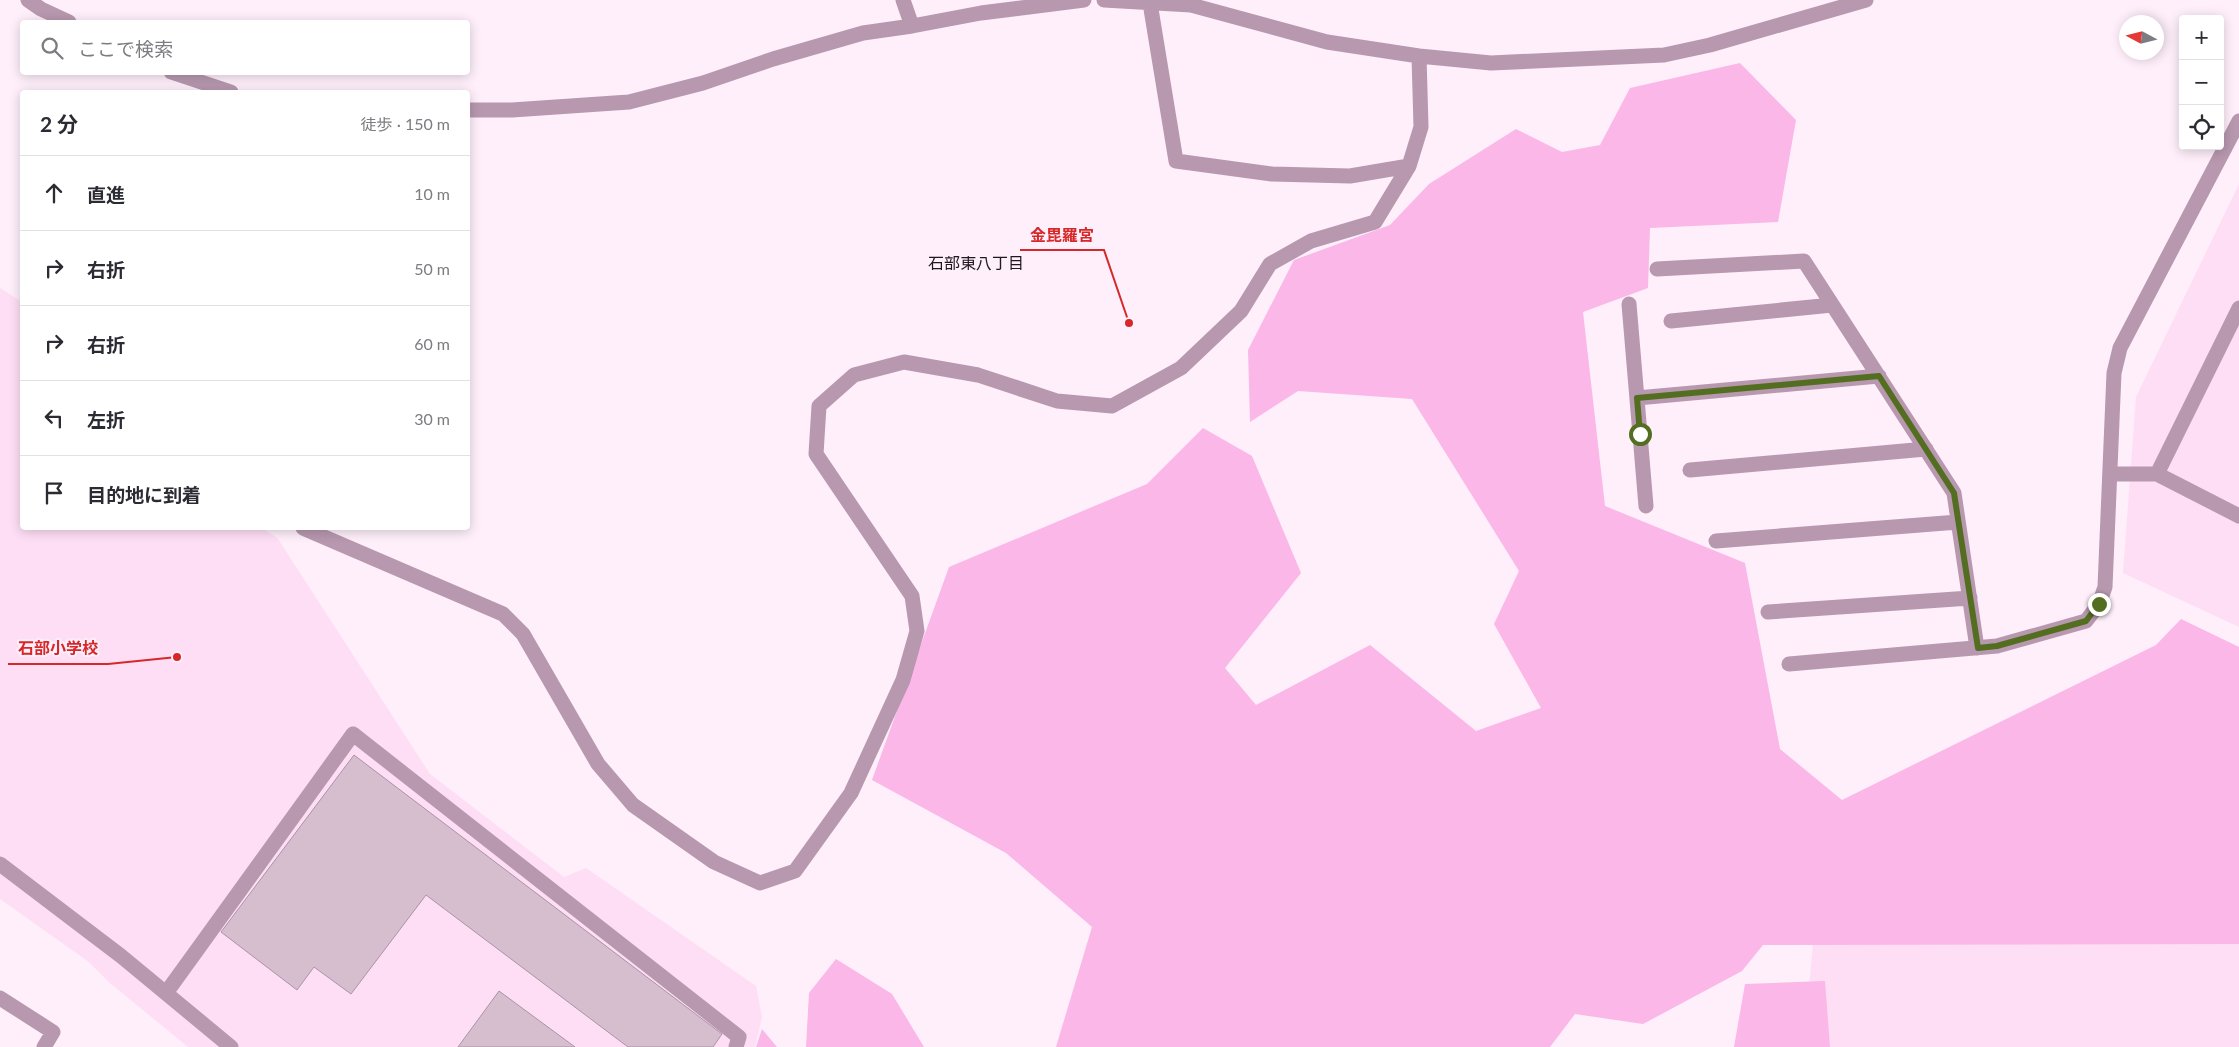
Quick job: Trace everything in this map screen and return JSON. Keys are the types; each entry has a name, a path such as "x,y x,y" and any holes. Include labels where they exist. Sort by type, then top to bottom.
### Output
{"street":[{"path":"28,0 41,9 65,20"},
{"path":"903,0 912,26"},
{"path":"470,110 512,110 629,102 703,83 773,58 863,33 981,13 1084,0"},
{"path":"1104,0 1192,5 1327,42 1419,56 1490,63 1664,55 1710,45 1866,0"},
{"path":"1150,3 1176,161 1272,174 1350,176 1409,166"},
{"path":"308,530 503,614 523,634 598,764 632,805 714,862 760,883 795,871 851,793 903,680 917,631 912,596 816,454 819,406 854,375 904,362 978,375 1057,401 1112,406 1181,368 1241,311 1270,264 1311,241 1374,222 1409,166 1421,127 1419,56"},
{"path":"180,75 225,90"},
{"path":"1789,664 1997,646 2086,621 2099,604 2105,587 2114,373 2120,348 2239,120"},
{"path":"1658,269 1804,261 1954,493 1978,648"},
{"path":"1629,304 1646,506"},
{"path":"1671,321 1832,305"},
{"path":"2157,474 2239,308"},
{"path":"1637,398 1879,376"},
{"path":"1690,470 1926,449"},
{"path":"2110,474 2157,474 2239,516"},
{"path":"1716,541 1958,522"},
{"path":"1768,612 1970,598"},
{"path":"166,994 353,734 739,1037 736,1047"},
{"path":"0,864 231,1047"},
{"path":"0,998 53,1032 44,1047"}],"shaded area":[{"path":"1740,63 1796,120 1778,222 1650,228 1648,288 1583,312 1605,506 1745,563 1780,749 1842,800 2156,645 2181,619 2239,647 2239,944 1763,945 1742,971 1643,1024 1575,1014 1550,1047 1056,1047 1092,927 1006,853 872,780 949,567 1147,484 1203,428 1252,456 1301,573 1225,668 1256,705 1370,645 1476,731 1541,708 1494,624 1519,571 1412,399 1298,391 1250,422 1248,350 1294,260 1390,225 1429,184 1516,129 1562,152 1600,145 1630,88"},
{"path":"2239,184 2239,627 2123,573 2136,397"},
{"path":"0,288 20,301 20,530 266,530 278,539 430,774 564,877 586,868 756,986 762,1017 755,1047 188,1047 110,983 89,962 0,899"},
{"path":"2239,925 2239,1047 1804,1047 1814,930"},
{"path":"836,959 892,994 924,1047 806,1047 809,993"},
{"path":"1825,981 1830,1047 1734,1047 1745,984"},
{"path":"762,1029 777,1047 756,1047"}],"building":[{"path":"354,755 722,1034 713,1047 628,1047 426,895 351,994 314,967 297,990 221,932"},
{"path":"499,991 575,1047 458,1047"}],"place":[{"name":"金毘羅宮","path":"1129,323"},
{"name":"石部小学校","path":"177,657"}],"district":[{"name":"石部東八丁目","path":"976,262"}],"route":[{"path":"1640,434 1637,398 1879,376 1954,493 1978,648 1997,646 2086,621 2099,604"}]}
